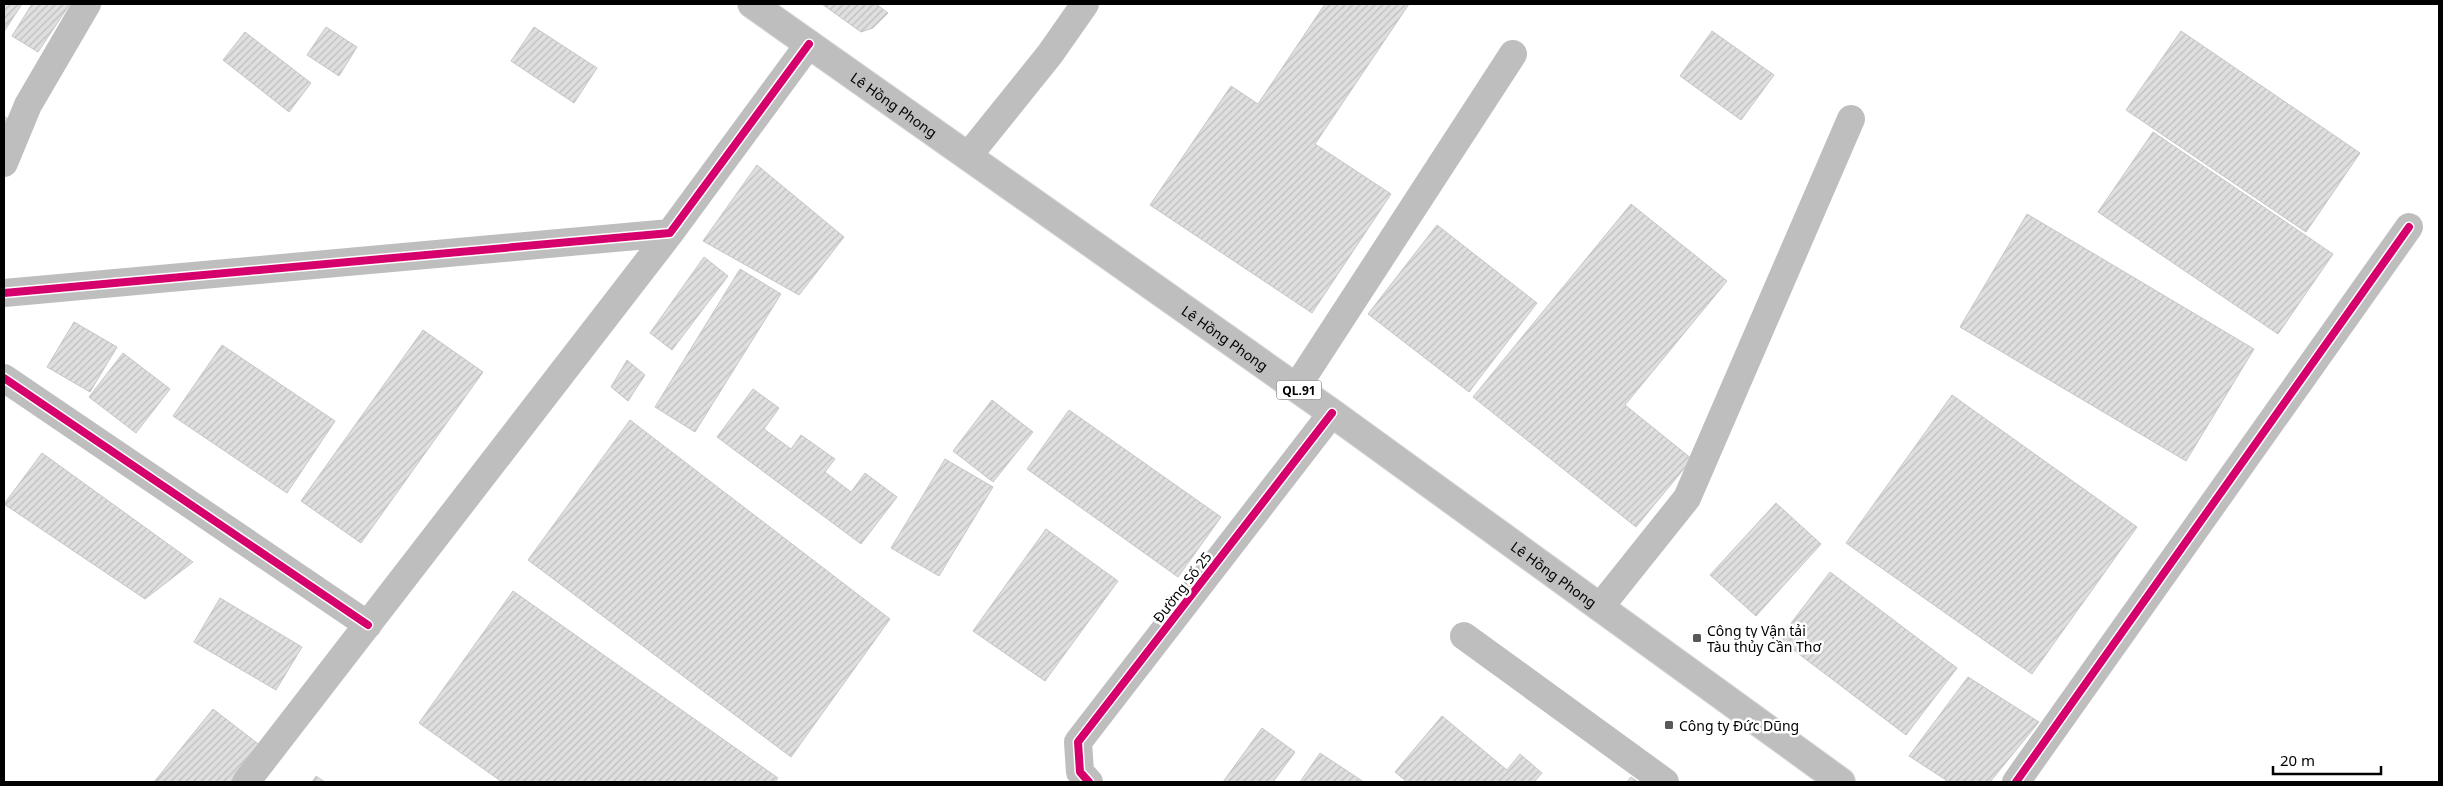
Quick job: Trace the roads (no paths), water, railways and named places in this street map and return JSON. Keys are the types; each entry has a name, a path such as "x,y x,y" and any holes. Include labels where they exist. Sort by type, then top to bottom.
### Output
{"main road":[{"path":"4,163 28,105 87,4"},
{"name":"Lê Hồng Phong","path":"752,4 1332,413 1841,782"},
{"path":"968,156 1050,54 1085,4"},
{"path":"246,782 670,233 810,44"},
{"path":"1296,388 1513,54"},
{"path":"1600,608 1687,498 1851,119"},
{"path":"2016,782 2410,227"},
{"path":"4,293 670,233"},
{"path":"4,378 368,625"},
{"name":"Đường Số 25","path":"1089,782 1080,772 1078,742 1332,413"},
{"path":"1464,636 1665,782"}],"place":[{"name":"Công ty Vận tải Tàu thủy Cần Thơ","path":"1697,638"},
{"name":"Công ty Đức Dũng","path":"1669,725"}]}
